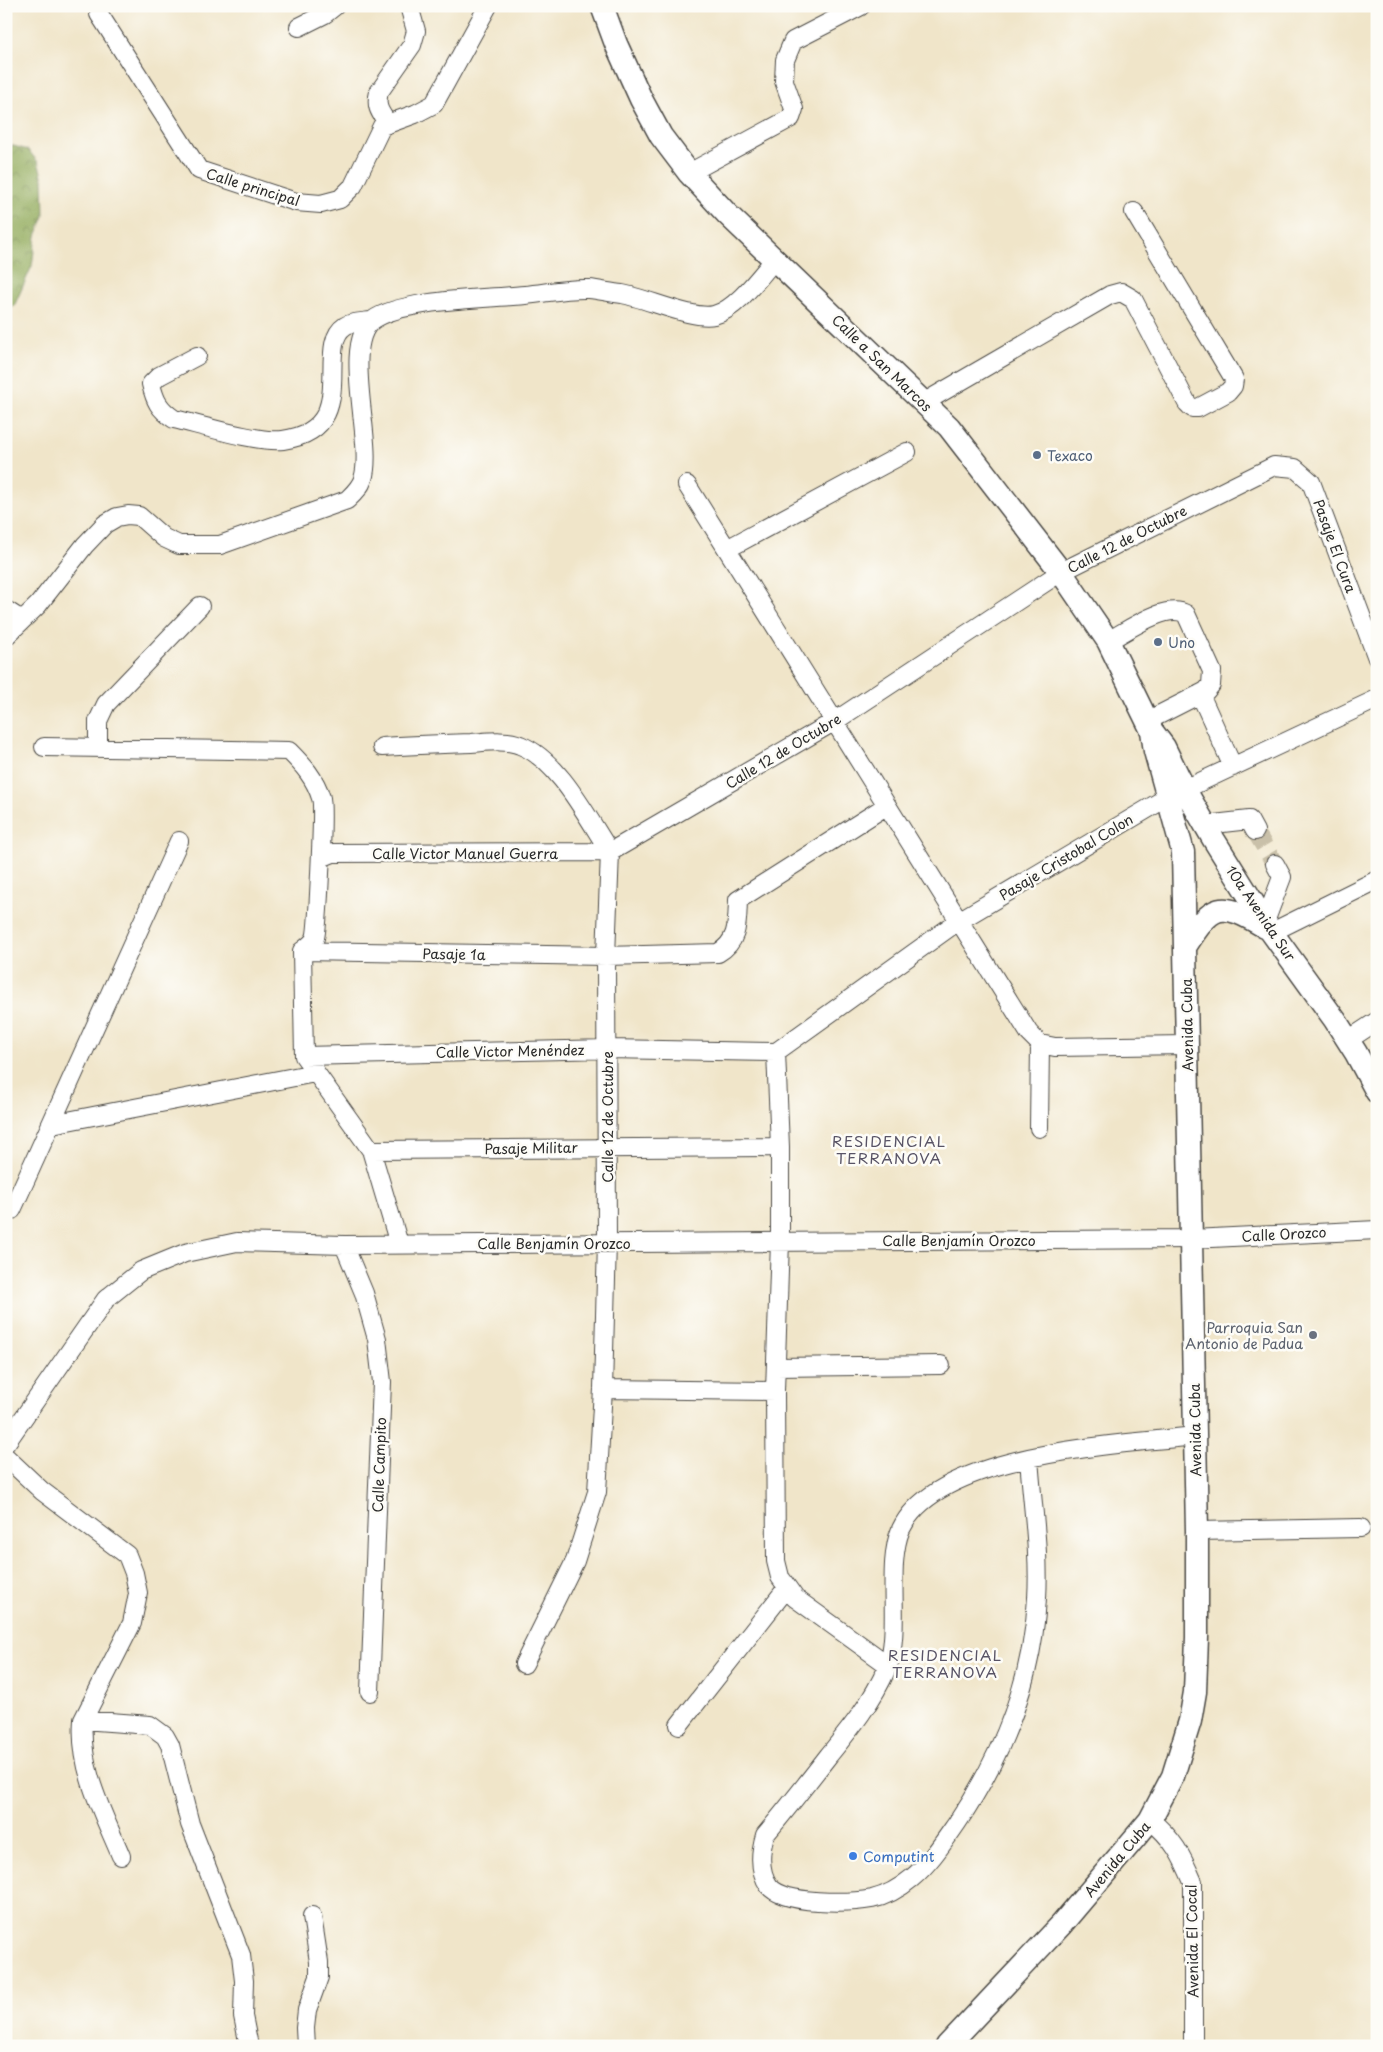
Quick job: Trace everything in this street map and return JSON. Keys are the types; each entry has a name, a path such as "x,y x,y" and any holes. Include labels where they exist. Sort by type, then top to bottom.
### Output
{"main road":[{"name":"Calle a San Marcos","path":"602,6 616,44 641,99 662,136 689,173 727,214 949,427 1061,572 1108,641 1150,726"},
{"name":"Avenida Cuba","path":"947,2046 1061,1925 1150,1820 1173,1776 1190,1722 1195,1692 1197,1531 1183,852 1176,794 1155,751 1150,726"},
{"name":"10a Avenida Sur","path":"1176,794 1205,825 1269,928 1348,1040 1377,1092"},
{"path":"1185,947 1200,922 1216,911 1236,910 1269,928"}],"street":[{"path":"299,27 325,14 335,6"},
{"path":"388,124 377,109 378,92 412,45 416,31 409,6"},
{"name":"Calle principal","path":"99,14 199,170 296,202 321,204 340,199 353,186 374,139 382,126 415,114 434,104 488,6"},
{"path":"689,173 791,118 794,108 784,81 785,60 793,41 861,6"},
{"path":"923,402 1110,295 1120,292 1133,299 1187,403 1192,408 1198,408 1228,392 1233,386 1234,379 1134,212"},
{"path":"197,356 159,376 151,384 155,401 162,411 174,419 261,438 282,440 302,434 316,424 328,411 333,392 333,343 339,332 346,325 371,321 396,310 417,305 562,290 589,289 626,295 696,315 714,315 739,299 775,259"},
{"path":"6,636 38,605 85,545 105,524 116,517 139,516 164,538 179,545 220,545 347,500 358,490 365,468 358,358 362,334 371,321"},
{"path":"727,549 907,452"},
{"name":"Calle 12 de Octubre","path":"524,1664 575,1561 597,1492 603,1389 607,1242 608,1049 606,956 610,852 835,721 1061,572 1274,466 1295,468"},
{"name":"Pasaje El Cura","path":"1295,468 1311,482 1377,658"},
{"path":"687,485 835,721 957,922 1029,1033 1040,1044 1055,1047 1187,1045"},
{"path":"98,748 98,721 106,704 200,606"},
{"path":"6,610 16,618 24,618"},
{"path":"1108,641 1153,616 1168,611 1180,610 1186,614 1212,671 1211,685 1150,726"},
{"path":"1200,694 1232,767"},
{"name":"Pasaje Cristobal Colon","path":"776,1052 957,922 1176,794 1377,698"},
{"path":"382,746 498,742 518,744 534,752 547,763 572,795 610,852"},
{"path":"44,747 290,750 311,774 322,799 320,831 322,858 318,868 318,928 314,940 302,952 304,1056 371,1150 399,1244"},
{"name":"Pasaje 1a","path":"302,952 606,956 718,953 728,948 735,936 738,900 886,806"},
{"path":"1205,825 1248,820 1255,831"},
{"path":"12,1210 179,841"},
{"name":"Calle Victor Manuel Guerra","path":"322,858 333,854 610,852"},
{"path":"1269,928 1282,877 1275,864"},
{"path":"1269,928 1377,880"},
{"path":"1348,1040 1377,1021"},
{"path":"1039,1128 1040,1044"},
{"name":"Calle Victor Menéndez","path":"304,1056 608,1049 776,1052"},
{"path":"776,1052 780,1147 780,1241 775,1391 776,1561 780,1577 786,1589 795,1598 888,1665"},
{"path":"52,1124 315,1073"},
{"name":"Pasaje Militar","path":"371,1150 780,1147"},
{"name":"Calle Orozco","path":"1192,1239 1377,1230"},
{"name":"Calle Benjamín Orozco","path":"6,1443 106,1299 141,1271 185,1253 237,1242 344,1245 1192,1239"},
{"name":"Calle Campito","path":"344,1245 364,1293 377,1339 382,1382 370,1692"},
{"path":"776,1367 941,1365"},
{"path":"603,1389 775,1391"},
{"path":"1029,1458 1037,1597 1030,1663 1008,1730 976,1795 936,1854 912,1878 892,1892 873,1898 850,1901 800,1899 783,1894 770,1886 763,1873 760,1859 765,1835 860,1717 878,1688 888,1665 892,1638 896,1548 901,1530 910,1516 941,1488 979,1472 1029,1458 1064,1451 1194,1436"},
{"path":"6,1457 42,1491 126,1555 134,1573 138,1593 132,1623 83,1720 82,1738 85,1762 96,1796 121,1856"},
{"path":"1197,1531 1361,1528"},
{"path":"679,1725 786,1589"},
{"path":"83,1720 150,1724 165,1736 170,1745 190,1824 241,1955 244,1981 243,2016 249,2046"},
{"name":"Avenida El Cocal","path":"1150,1820 1167,1833 1183,1858 1193,1882 1193,2046"},
{"path":"306,2046 304,2028 307,2010 319,1977 312,1916"}],"green space":[{"path":"6,141 10,145 28,150 38,162 43,179 44,216 36,236 32,266 15,304 6,314"}],"tunnel":[{"path":"1255,831 1275,864"}],"place":[{"name":"Texaco","path":"1037,455"},
{"name":"Uno","path":"1158,642"},
{"name":"Parroquia San Antonio de Padua","path":"1313,1335"},
{"name":"Computint","path":"853,1856"}],"district":[{"name":"RESIDENCIAL TERRANOVA","path":"889,1148"},
{"name":"RESIDENCIAL TERRANOVA","path":"945,1662"}]}
